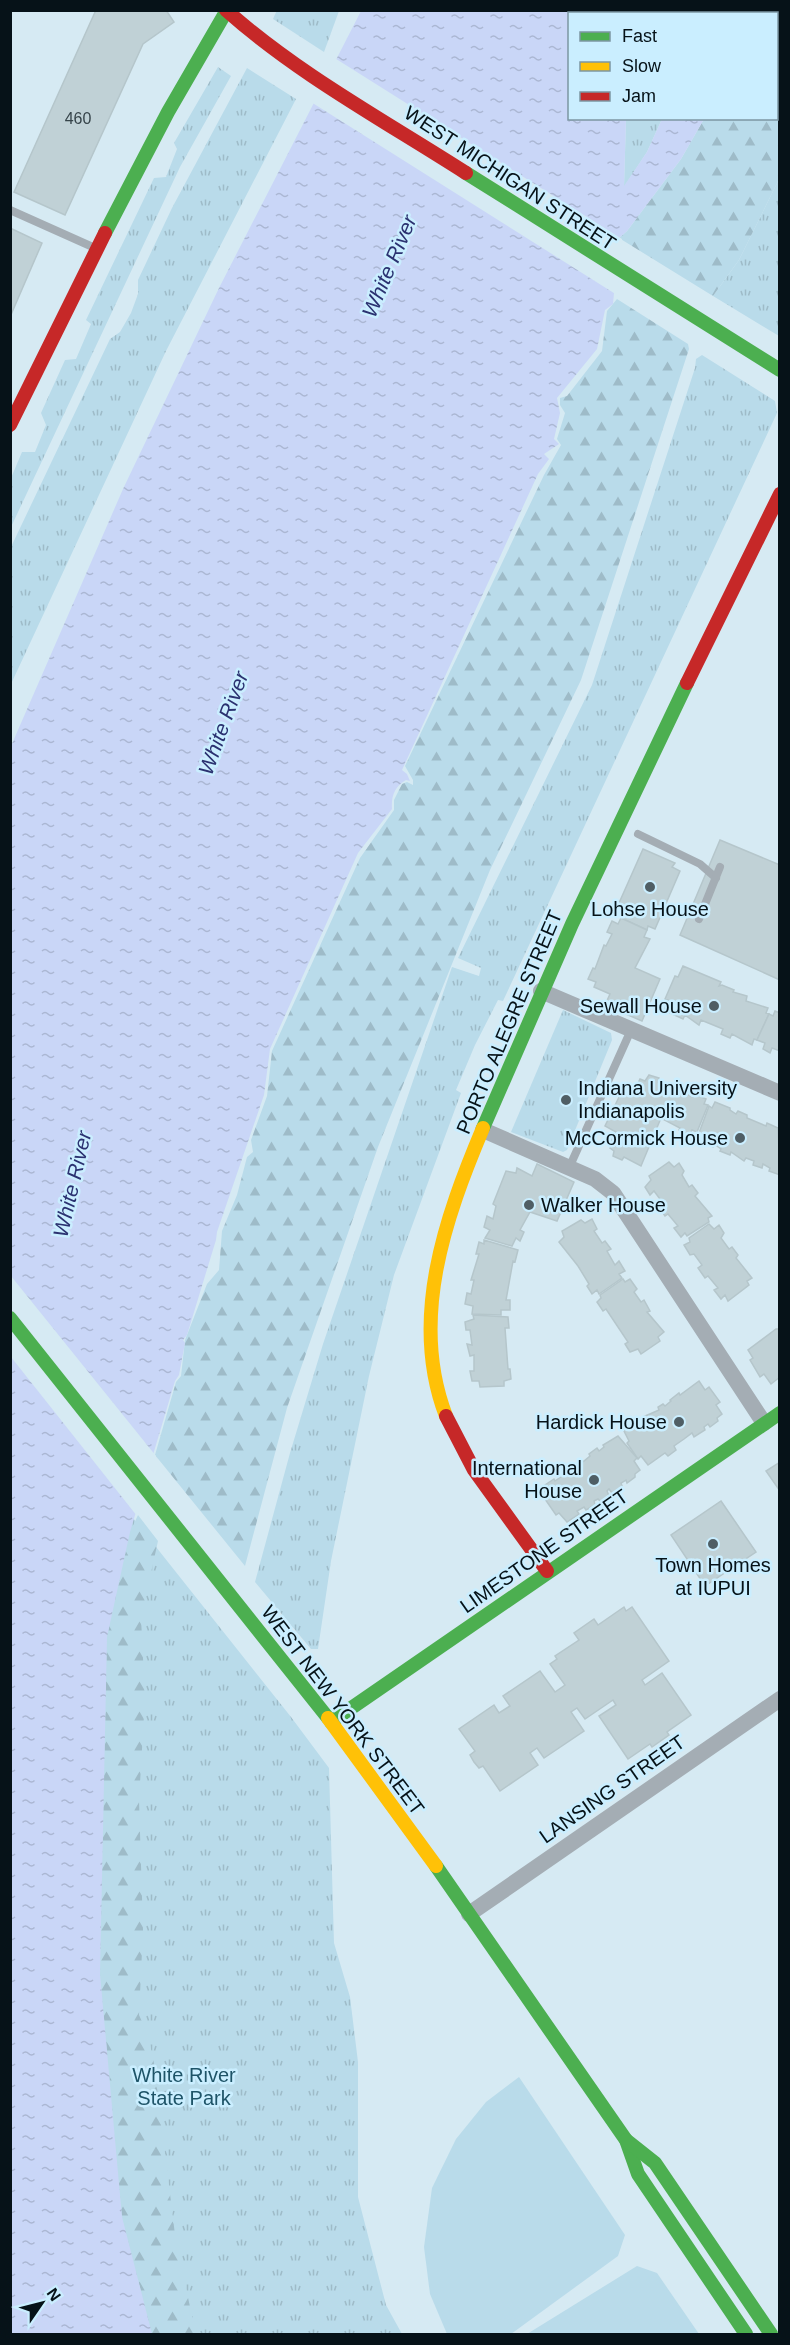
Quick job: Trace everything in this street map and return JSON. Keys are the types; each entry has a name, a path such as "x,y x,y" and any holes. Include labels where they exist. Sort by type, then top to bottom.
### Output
{"main road":[{"name":"WEST MICHIGAN STREET","path":"226,11 255,36 298,66 780,370"},
{"path":"10,425 95,248 190,72 226,11"},
{"name":"PORTO ALEGRE STREET","path":"547,1571 486,1488 457,1440 439,1395 431,1356 430,1300 436,1266 483,1130 541,991 625,811 780,494"},
{"name":"WEST NEW YORK STREET","path":"10,1318 332,1722 626,2139 654,2163 771,2334"},
{"name":"LIMESTONE STREET","path":"332,1722 547,1571 780,1413"},
{"name":"WEST NEW YORK STREET","path":"626,2139 638,2174 746,2334"}],"street":[{"path":"541,991 780,1093"},
{"path":"483,1130 595,1179 613,1193 764,1423"},
{"name":"LANSING STREET","path":"469,1914 780,1699"}],"lane":[{"path":"10,210 95,248"},
{"path":"638,834 700,864 716,878"},
{"path":"699,919 720,867"},
{"path":"569,1168 631,1030"}],"green space":[{"path":"277,10 339,11 324,52 273,19"},
{"path":"779,11 779,179 739,260 713,296 619,238 627,231 681,159 703,120 778,120 778,12 763,12"},
{"path":"218,67 231,76 180,167 11,527 11,478 22,452 35,452 46,425 41,413 65,360 76,359 91,324 86,320 154,178 166,177 177,149 174,143"},
{"path":"247,68 296,99 166,351 11,684 11,547 110,339 120,332 131,313 138,294 138,280 172,208"},
{"path":"626,120 662,120 647,152 624,187"},
{"path":"779,179 779,336 713,296 739,260"},
{"path":"617,299 688,344 689,349 581,680 490,870 378,1147 287,1408 245,1566 155,1455 176,1382 181,1376 185,1340 207,1284 219,1270 222,1231 237,1195 247,1157 253,1152 251,1140 267,1096 272,1051 360,858 394,810 394,800 402,784 407,782 413,785 413,780 405,766 544,475 561,445 557,439 565,413 560,405 560,398 567,396 602,351 607,311"},
{"path":"702,355 775,401 777,413 503,1001 498,1000 475,1045 456,1090 461,1093 394,1275 369,1376 331,1561 318,1649 311,1649 255,1582 290,1453 323,1344 452,967 479,976 481,968 458,958 592,685 696,359"},
{"path":"563,1010 611,1033 612,1040 567,1150 563,1152 511,1132"},
{"name":"White River State Park","path":"10,1363 329,1768 334,1943 350,1997 358,2062 358,2197 386,2305 402,2334 11,2334"},
{"path":"138,1515 158,1541 141,1618 145,1698 139,1800 143,1930 139,2015 148,2035 154,2063 176,2243 196,2334 152,2334 122,2217 100,1974 107,1637 130,1532"},
{"path":"519,2077 625,2235 618,2256 511,2334 447,2334 430,2294 424,2247 432,2188 456,2139 486,2102"},
{"path":"637,2266 657,2273 699,2334 527,2334"}],"water":[{"name":"White River","path":"361,11 630,11 568,12 568,120 626,120 624,186 647,152 662,120 703,120 681,159 627,231 619,238 613,304 605,310 597,349 557,398 560,413 554,439 559,444 544,454 549,459 538,474 402,770 410,781 402,782 396,788 392,809 358,853 270,1049 264,1095 217,1232 187,1335 183,1340 185,1343 179,1375 175,1381 130,1532 107,1637 100,1974 122,2217 152,2334 11,2334 11,746 123,489 219,288"}],"pier":[{"path":"333,57 622,239 617,295 311,102"},
{"path":"11,1276 156,1456 137,1516 11,1357"}],"building":[{"path":"96,10 166,10 174,22 143,44 65,215 14,192"},
{"path":"10,228 42,243 10,317"},
{"path":"720,840 780,865 780,980 680,935"},
{"name":"Lohse House","path":"643,849 675,863 672,867 680,871 655,929 648,926 647,930 621,918 623,915 615,912"},
{"path":"621,918 647,930 644,937 650,939 635,968 660,979 642,1021 605,1005 610,994 594,987 596,982 588,979 593,968 595,969 604,945 606,946 612,934 607,932 612,921 618,924"},
{"name":"Sewall House","path":"683,966 721,982 719,986 722,985 734,990 733,992 747,996 746,1001 768,1008 766,1013 769,1014 757,1040 754,1039 752,1045 732,1034 730,1038 721,1034 723,1029 701,1020 699,1025 685,1015 683,1019 664,1010 668,1000 665,999 675,976 678,977"},
{"path":"775,1011 780,1013 780,1051 772,1048 770,1053 763,1049 765,1043 757,1040 769,1014 773,1016"},
{"path":"649,1075 659,1078 658,1082 669,1088 671,1084 682,1088 681,1092 706,1099 704,1104 708,1105 697,1132 692,1130 689,1135 661,1118 641,1166 624,1157 622,1160 613,1156 614,1151 610,1148 613,1144 610,1143 616,1132 605,1126 622,1091 632,1096 640,1079 645,1081"},
{"name":"McCormick House","path":"715,1102 730,1108 736,1114 738,1111 747,1115 747,1118 778,1128 780,1175 769,1171 770,1168 763,1164 762,1168 753,1165 754,1161 746,1158 744,1161 731,1152 730,1155 720,1151 721,1149 714,1144 713,1147 700,1141 703,1135 699,1133 709,1106 712,1108"},
{"path":"669,1162 674,1167 679,1163 684,1171 682,1175 689,1187 692,1185 698,1193 695,1196 712,1216 708,1218 709,1222 687,1236 685,1233 681,1237 674,1228 678,1226 668,1214 665,1216 658,1206 663,1203 654,1191 650,1195 645,1187 651,1180 649,1176"},
{"name":"Walker House","path":"537,1164 574,1182 557,1221 530,1212 520,1230 524,1232 520,1241 516,1238 512,1246 485,1238 490,1230 484,1227 487,1216 493,1219 496,1206 493,1204 506,1171 516,1173 517,1168 532,1176"},
{"path":"592,1219 597,1229 594,1231 602,1243 605,1241 611,1249 607,1251 615,1265 619,1261 625,1271 619,1274 622,1278 599,1294 597,1290 592,1294 578,1266 559,1242 564,1237 562,1231 581,1220 585,1223"},
{"path":"709,1224 714,1229 719,1225 724,1233 721,1238 729,1249 732,1247 738,1255 736,1258 752,1278 747,1281 749,1285 728,1301 725,1295 721,1299 714,1290 718,1288 708,1276 705,1278 698,1268 702,1265 694,1254 690,1255 684,1245 690,1242 689,1238"},
{"path":"484,1240 518,1250 515,1262 513,1261 506,1300 510,1300 510,1310 501,1310 501,1315 472,1314 473,1306 465,1304 467,1293 471,1294 474,1280 471,1280 479,1254 476,1254 479,1242 484,1244"},
{"path":"623,1279 625,1282 630,1279 637,1289 634,1292 641,1302 644,1300 650,1311 647,1312 664,1332 658,1337 660,1341 641,1354 638,1349 630,1352 625,1344 628,1342 606,1309 603,1311 597,1302 601,1298 600,1295"},
{"path":"473,1315 508,1317 509,1328 505,1328 508,1369 510,1369 511,1379 504,1381 504,1386 480,1387 479,1381 472,1381 470,1371 474,1371 474,1355 470,1356 467,1344 472,1345 470,1330 466,1330 465,1322 474,1319"},
{"path":"776,1329 780,1329 780,1377 771,1384 764,1374 760,1377 750,1360 753,1358 748,1350"},
{"name":"Hardick House","path":"699,1381 705,1390 709,1387 720,1402 716,1405 722,1414 717,1418 718,1421 710,1427 708,1424 704,1427 705,1430 694,1437 692,1433 674,1446 676,1450 668,1456 665,1453 648,1465 641,1456 638,1459 627,1443 629,1441 624,1431 644,1420 643,1417 659,1410 658,1407 663,1404 665,1406 679,1393 680,1395"},
{"name":"International House","path":"618,1436 637,1458 634,1461 640,1470 635,1477 627,1483 626,1480 621,1483 622,1486 612,1493 609,1489 607,1491 609,1496 601,1502 598,1499 594,1501 595,1505 586,1510 584,1507 577,1511 579,1514 567,1522 559,1513 556,1515 545,1499 548,1496 542,1487 554,1479 555,1481 562,1476 560,1473 584,1461 597,1448 599,1451 604,1447 603,1445"},
{"path":"780,1462 780,1491 766,1471"},
{"name":"Town Homes at IUPUI","path":"721,1501 756,1552 705,1586 671,1535"},
{"path":"624,1607 626,1611 632,1607 669,1661 642,1680 645,1685 662,1673 691,1715 667,1732 669,1735 652,1747 650,1744 628,1759 599,1716 616,1705 613,1700 585,1719 577,1708 571,1712 584,1731 544,1758 537,1748 530,1753 538,1765 500,1791 483,1766 479,1768 474,1762 470,1755 475,1751 459,1729 494,1705 499,1713 510,1706 503,1696 540,1671 555,1692 565,1685 550,1664 557,1659 555,1656 579,1640 574,1633 594,1619 598,1625"}],"traffic: fast":[{"path":"105,233 168,112 227,10"},
{"path":"466,173 780,370"},
{"path":"483,1128 572,924 687,683"},
{"path":"10,1318 328,1718"},
{"path":"331,1722 780,1413"},
{"path":"436,1866 626,2140 638,2174 746,2334"},
{"path":"626,2140 655,2163 771,2334"}],"traffic: slow":[{"path":"446,1416 435,1380 431,1343 431,1306 436,1270 445,1233 456,1197 483,1128"},
{"path":"328,1718 436,1866"}],"traffic: jam":[{"path":"226,10 312,76 466,173"},
{"path":"10,425 105,233"},
{"path":"687,683 780,494"},
{"path":"446,1416 474,1470 547,1571"}],"place":[{"name":"Lohse House","path":"650,887"},
{"name":"Sewall House","path":"714,1006"},
{"name":"Indiana University Indianapolis","path":"566,1100"},
{"name":"McCormick House","path":"740,1138"},
{"name":"Walker House","path":"529,1205"},
{"name":"Hardick House","path":"679,1422"},
{"name":"International House","path":"594,1480"},
{"name":"Town Homes at IUPUI","path":"713,1544"}]}
